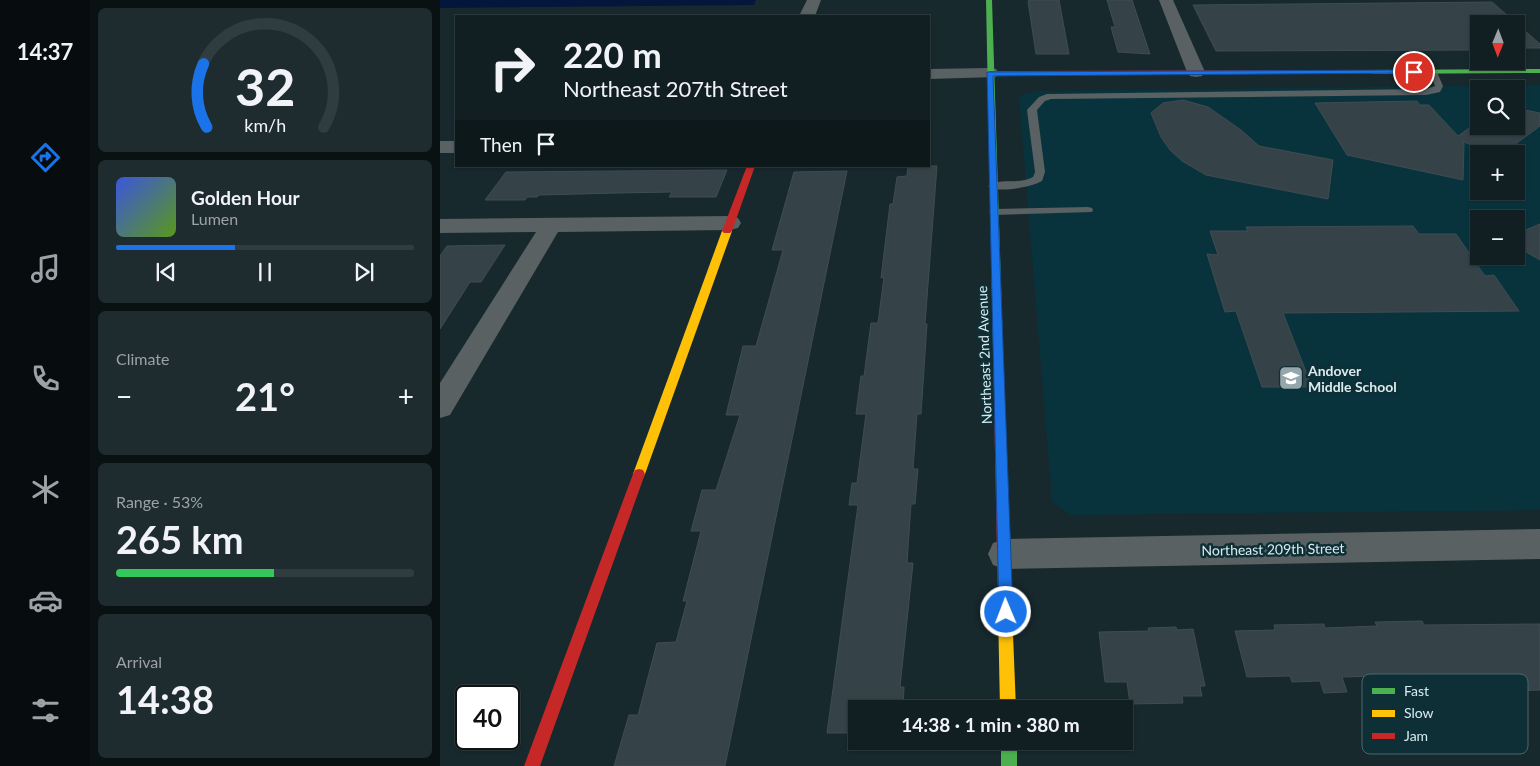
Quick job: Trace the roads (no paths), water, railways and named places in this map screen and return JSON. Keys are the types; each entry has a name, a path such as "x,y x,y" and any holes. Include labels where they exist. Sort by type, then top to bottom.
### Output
{"street":[{"path":"807,15 814,0"},
{"name":"Northeast 2nd Avenue","path":"989,0 1008,700"},
{"path":"1166,0 1196,72"},
{"path":"930,74 1540,71"},
{"path":"440,147 455,147"},
{"path":"532,766 751,167"},
{"path":"440,226 730,223"},
{"path":"440,407 551,225"},
{"name":"Northeast 209th Street","path":"1005,554 1540,544"},
{"path":"1009,750 1009,766"}],"lane":[{"path":"994,186 1029,184 1038,179 1040,172 1032,110 1042,99 1050,96 1426,92 1437,90 1440,86 1433,72"},
{"path":"994,212 1088,210"}],"water":[{"path":"440,0 756,0 754,5 440,8"}],"place":[{"name":"Andover Middle School","path":"1291,378"}]}
